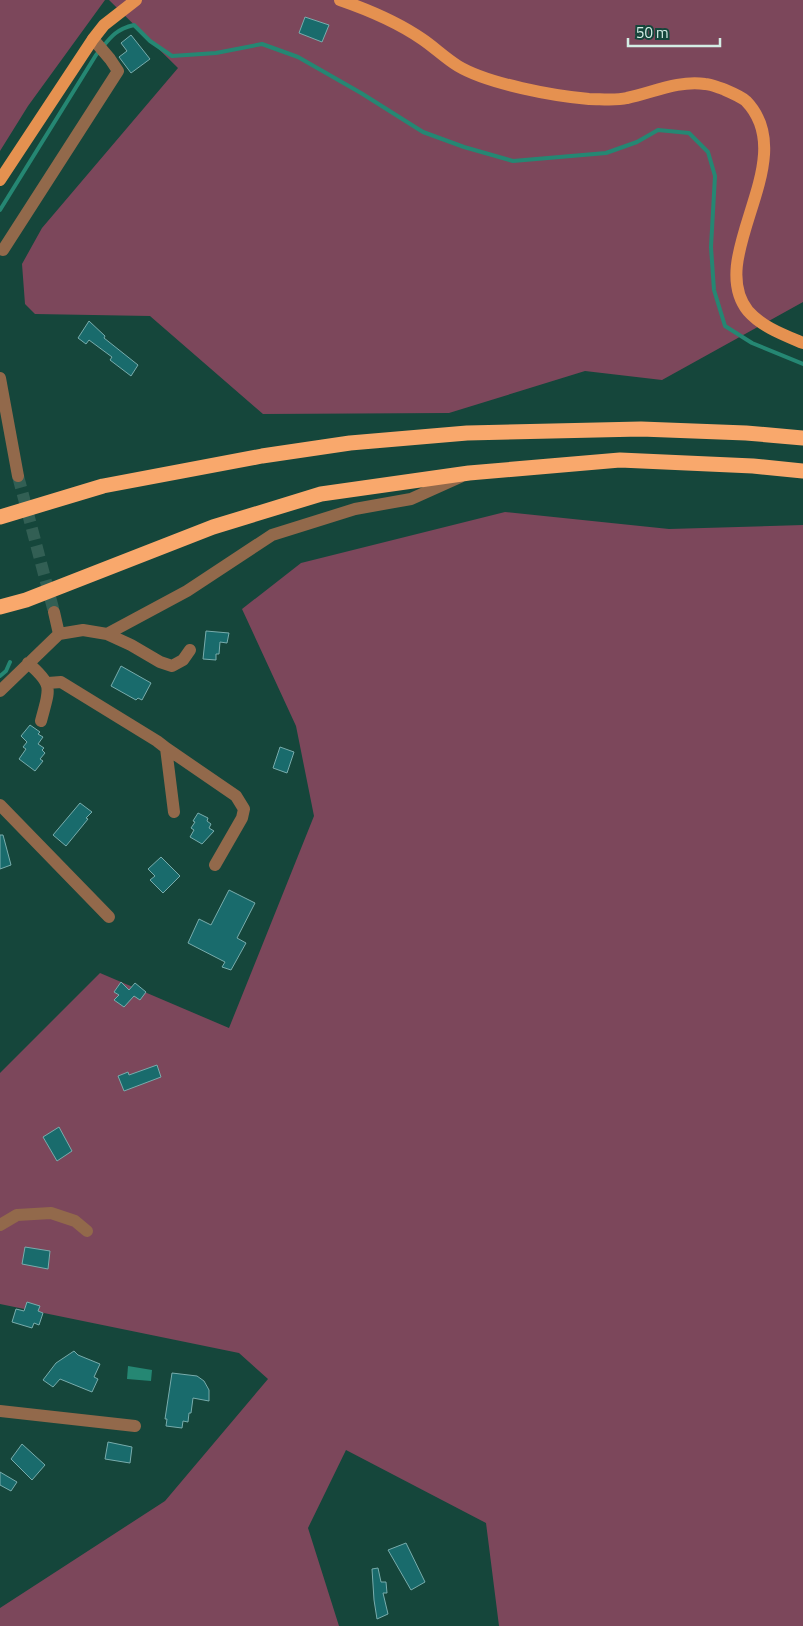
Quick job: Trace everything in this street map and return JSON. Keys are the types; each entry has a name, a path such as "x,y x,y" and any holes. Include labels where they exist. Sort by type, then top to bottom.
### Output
{"highway":[{"path":"1,516 103,486 262,456 407,437 467,433 640,429 746,433 803,438"},
{"path":"0,607 26,600 213,527 321,494 469,473 620,460 753,466 803,471"},
{"path":"0,616 26,600"}],"main road":[{"path":"0,180 92,39 104,25 136,0"},
{"path":"340,0 378,14 421,38 459,66 488,79 504,83 547,92 605,100 626,99 678,85 704,84 727,91 745,100 758,114 766,132 768,155 764,184 740,256 737,280 740,297 748,311 761,322 803,343"}],"street":[{"path":"3,250 118,71 92,39"},
{"path":"0,378 18,476"},
{"path":"107,634 187,591 272,535 355,509 411,499 469,473"},
{"path":"54,612 59,634"},
{"path":"0,691 47,643 59,634 83,630 107,634 160,662 172,666 183,660 190,650"},
{"path":"28,664 43,676 48,683 47,697 41,721"},
{"path":"48,683 61,682 158,741 236,796 244,809 242,818 216,865"},
{"path":"166,748 174,812"},
{"path":"0,805 109,917"},
{"path":"0,1225 17,1215 51,1212 75,1221 87,1232"},
{"path":"0,1411 135,1426"}],"shaded area":[{"path":"0,0 105,0 28,106 0,151"},
{"path":"109,0 803,0 803,302 662,380 585,371 449,413 263,414 150,316 35,314 25,304 22,264 42,228 178,68"},
{"path":"505,512 669,529 803,525 803,1626 499,1626 486,1523 346,1450 308,1528 339,1626 0,1626 0,1608 165,1501 268,1379 239,1353 0,1304 0,1073 100,973 229,1028 314,816 296,726 242,609 301,563"},
{"path":"128,1366 152,1370 151,1381 127,1379"}],"building":[{"path":"305,17 329,25 322,42 299,33"},
{"path":"131,35 150,59 131,73 119,57 127,51 121,43"},
{"path":"89,321 105,336 104,338 138,365 131,376 110,360 112,357 89,340 86,344 78,338"},
{"path":"206,631 229,633 227,643 220,642 219,654 216,654 216,660 203,659"},
{"path":"121,666 151,683 142,700 138,698 136,700 111,686"},
{"path":"30,725 40,732 38,734 43,737 38,744 44,748 42,750 45,753 40,759 43,761 35,771 19,759 26,749 23,747 27,742 21,736"},
{"path":"280,747 294,752 287,773 273,768"},
{"path":"80,803 92,812 66,846 53,835"},
{"path":"198,813 208,818 207,821 211,824 209,828 214,831 202,844 190,837 194,830 191,828 195,822 193,821"},
{"path":"0,835 3,835 11,865 0,869"},
{"path":"161,857 180,876 163,893 150,880 155,876 148,869"},
{"path":"229,890 255,903 237,938 246,943 231,970 222,967 225,962 188,943 199,919 211,925"},
{"path":"121,982 129,990 135,983 146,992 140,1000 134,996 124,1007 114,1000 119,995 114,992"},
{"path":"157,1065 161,1077 124,1091 118,1076 128,1072 129,1075"},
{"path":"59,1127 72,1151 57,1161 43,1137"},
{"path":"25,1247 50,1251 48,1269 22,1264"},
{"path":"27,1302 40,1306 38,1311 43,1313 39,1325 34,1323 32,1328 12,1322 16,1309 24,1311"},
{"path":"74,1351 78,1355 100,1364 94,1377 98,1379 92,1392 60,1379 53,1387 43,1380 56,1363"},
{"path":"172,1373 197,1376 204,1381 209,1390 209,1401 193,1398 188,1422 183,1421 182,1428 166,1426 167,1419 165,1419"},
{"path":"108,1442 132,1447 130,1463 105,1459"},
{"path":"22,1444 45,1465 32,1480 11,1459"},
{"path":"0,1472 17,1482 11,1491 0,1485"},
{"path":"406,1543 425,1582 411,1590 388,1550"},
{"path":"378,1568 381,1582 386,1582 387,1593 383,1593 388,1614 377,1619 372,1569"}],"waterway":[{"path":"0,210 96,55 116,33 134,25 150,41 172,56 216,53 262,44 298,57 361,93 423,132 464,147 513,161 606,153 637,142 658,130 689,133 708,152 715,176 711,247 714,290 725,326 752,343 803,364"},
{"path":"0,676 6,671 10,662"}],"tunnel":[{"path":"18,476 54,612"}]}
